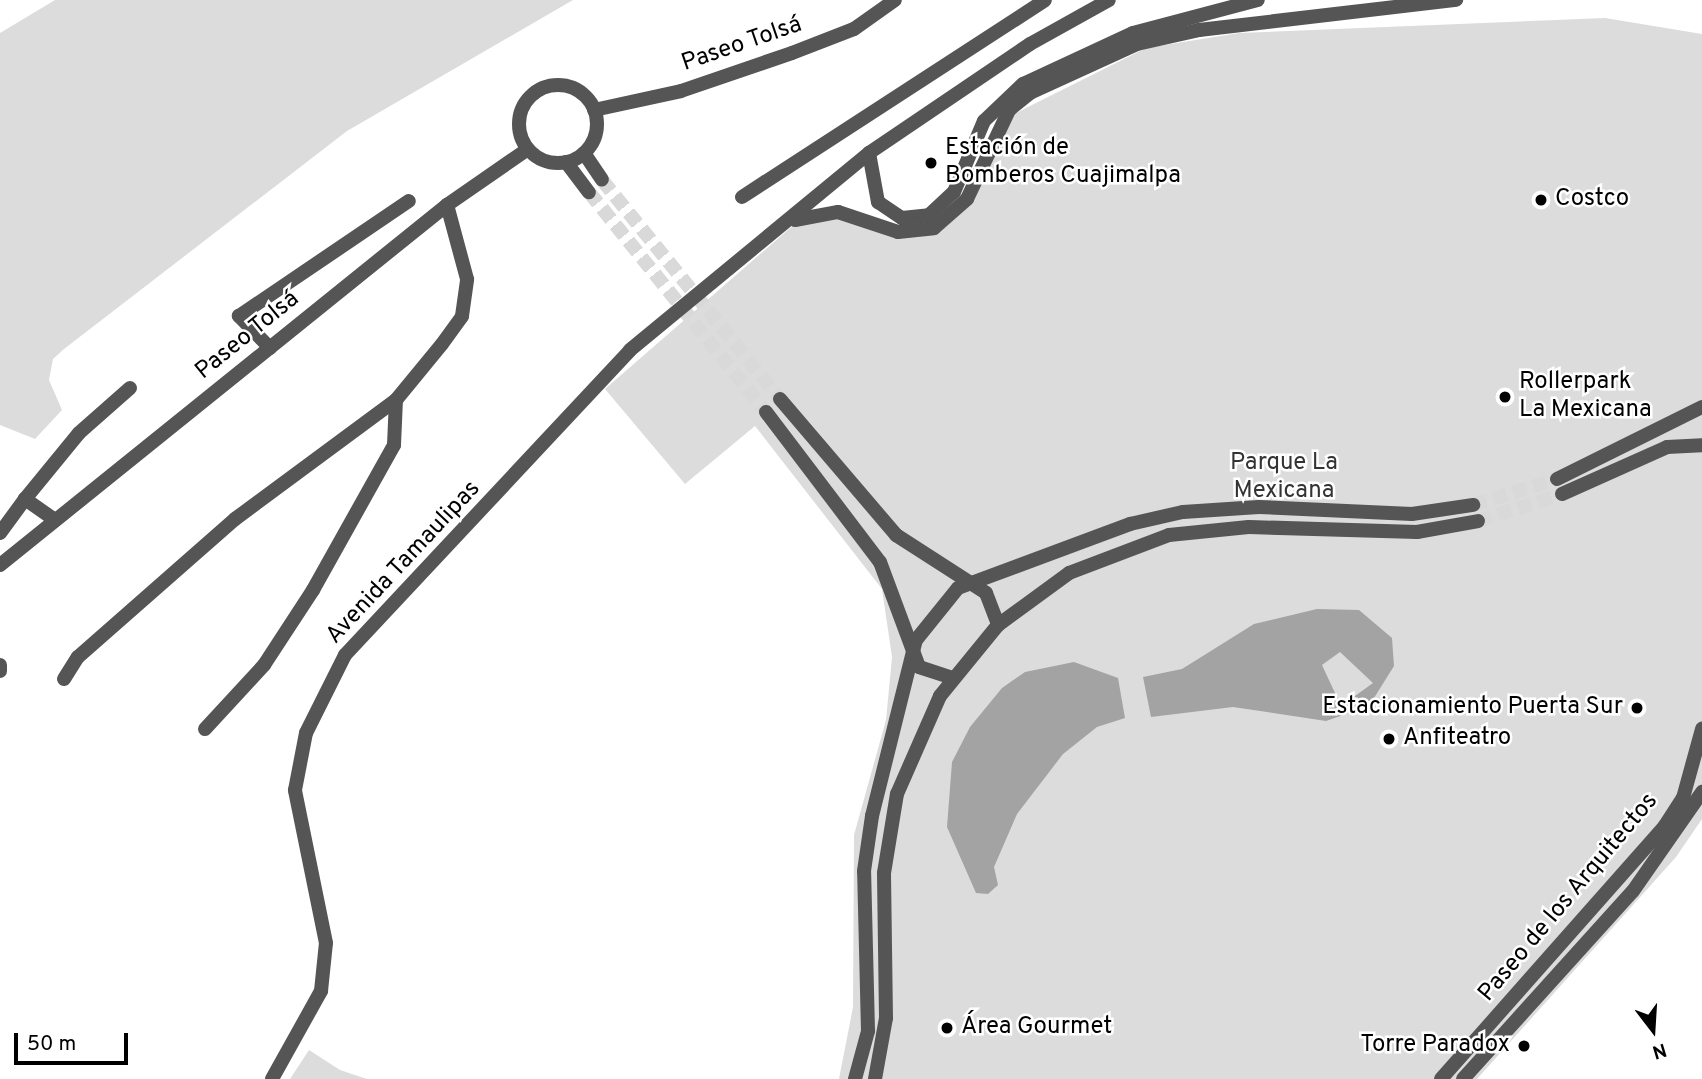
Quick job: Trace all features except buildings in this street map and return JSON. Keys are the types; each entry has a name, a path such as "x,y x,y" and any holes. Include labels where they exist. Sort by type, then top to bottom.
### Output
{"street":[{"name":"Paseo Tolsá","path":"594,110 681,91 792,53 854,29 895,0"},
{"path":"741,197 1045,0"},
{"name":"Avenida Tamaulipas","path":"272,1079 321,992 326,943 295,790 306,733 345,655 630,350 790,221 869,153 1030,44 1109,0"},
{"path":"869,153 878,202 902,218 929,215 954,192 984,121 1023,84 1133,33 1258,0"},
{"name":"Avenida Tamaulipas","path":"790,221 838,212 898,233 934,228 967,199 997,127 1030,93 1137,44 1342,7 1455,0"},
{"path":"570,87 594,110 597,128 584,153 566,162 545,160 528,149 519,117 538,90 570,87"},
{"name":"Paseo Tolsá","path":"0,565 447,205 528,149"},
{"path":"584,153 602,180"},
{"path":"566,162 590,192"},
{"path":"270,348 239,316 409,201"},
{"path":"64,679 78,657 235,519 396,400 462,316 467,279 447,205"},
{"path":"0,533 79,433 130,388"},
{"path":"780,399 896,535 991,598 998,625"},
{"path":"205,729 264,665 313,590 394,444 396,400"},
{"path":"1557,479 1702,407"},
{"path":"766,412 880,562 897,599 911,654 928,673 951,678"},
{"path":"1562,494 1667,447 1702,444"},
{"path":"25,499 55,520"},
{"path":"855,1079 869,1012 865,855 911,654 944,601 970,582 1038,563 1130,524 1183,512 1259,507 1412,514 1474,505"},
{"path":"875,1079 886,1018 884,873 890,821 912,750 951,678 998,625 1069,573 1169,535 1249,527 1417,531 1478,521"},
{"path":"0,665 0,671"},
{"name":"Paseo de los Arquitectos","path":"1463,1079 1514,1010 1674,811 1702,729"},
{"name":"Paseo de los Arquitectos","path":"1441,1079 1633,891 1702,792"}],"green space":[{"path":"55,0 573,0 347,131 64,349 53,359 49,380 62,410 35,439 0,425 0,33"},
{"name":"Parque La Mexicana","path":"1605,18 1702,34 1702,819 1676,857 1477,1079 839,1079 853,1007 854,835 886,720 892,657 882,589 755,426 685,484 605,389 797,222 830,215 883,232 948,224 1014,114 1146,48 1239,33"},
{"path":"309,1050 340,1070 367,1079 290,1079"}],"shaded area":[{"path":"1317,609 1359,610 1392,638 1394,666 1369,706 1326,721 1233,707 1151,717 1143,677 1182,669 1254,624","holes":["1340,652 1373,683 1341,706 1322,665"]},
{"path":"1074,662 1118,678 1125,718 1097,727 1063,754 1017,814 994,867 998,885 988,894 976,893 947,827 952,762 970,727 1002,688 1025,672"}],"tunnel":[{"path":"602,180 780,399"},
{"path":"589,192 766,412"},
{"path":"1473,505 1557,479"},
{"path":"1478,521 1562,494"}],"place":[{"name":"Estación de Bomberos Cuajimalpa","path":"931,163"},
{"name":"Costco","path":"1541,200"},
{"name":"Rollerpark La Mexicana","path":"1505,397"},
{"name":"Estacionamiento Puerta Sur","path":"1637,708"},
{"name":"Anfiteatro","path":"1389,739"},
{"name":"Área Gourmet","path":"947,1028"},
{"name":"Torre Paradox","path":"1524,1046"}]}
